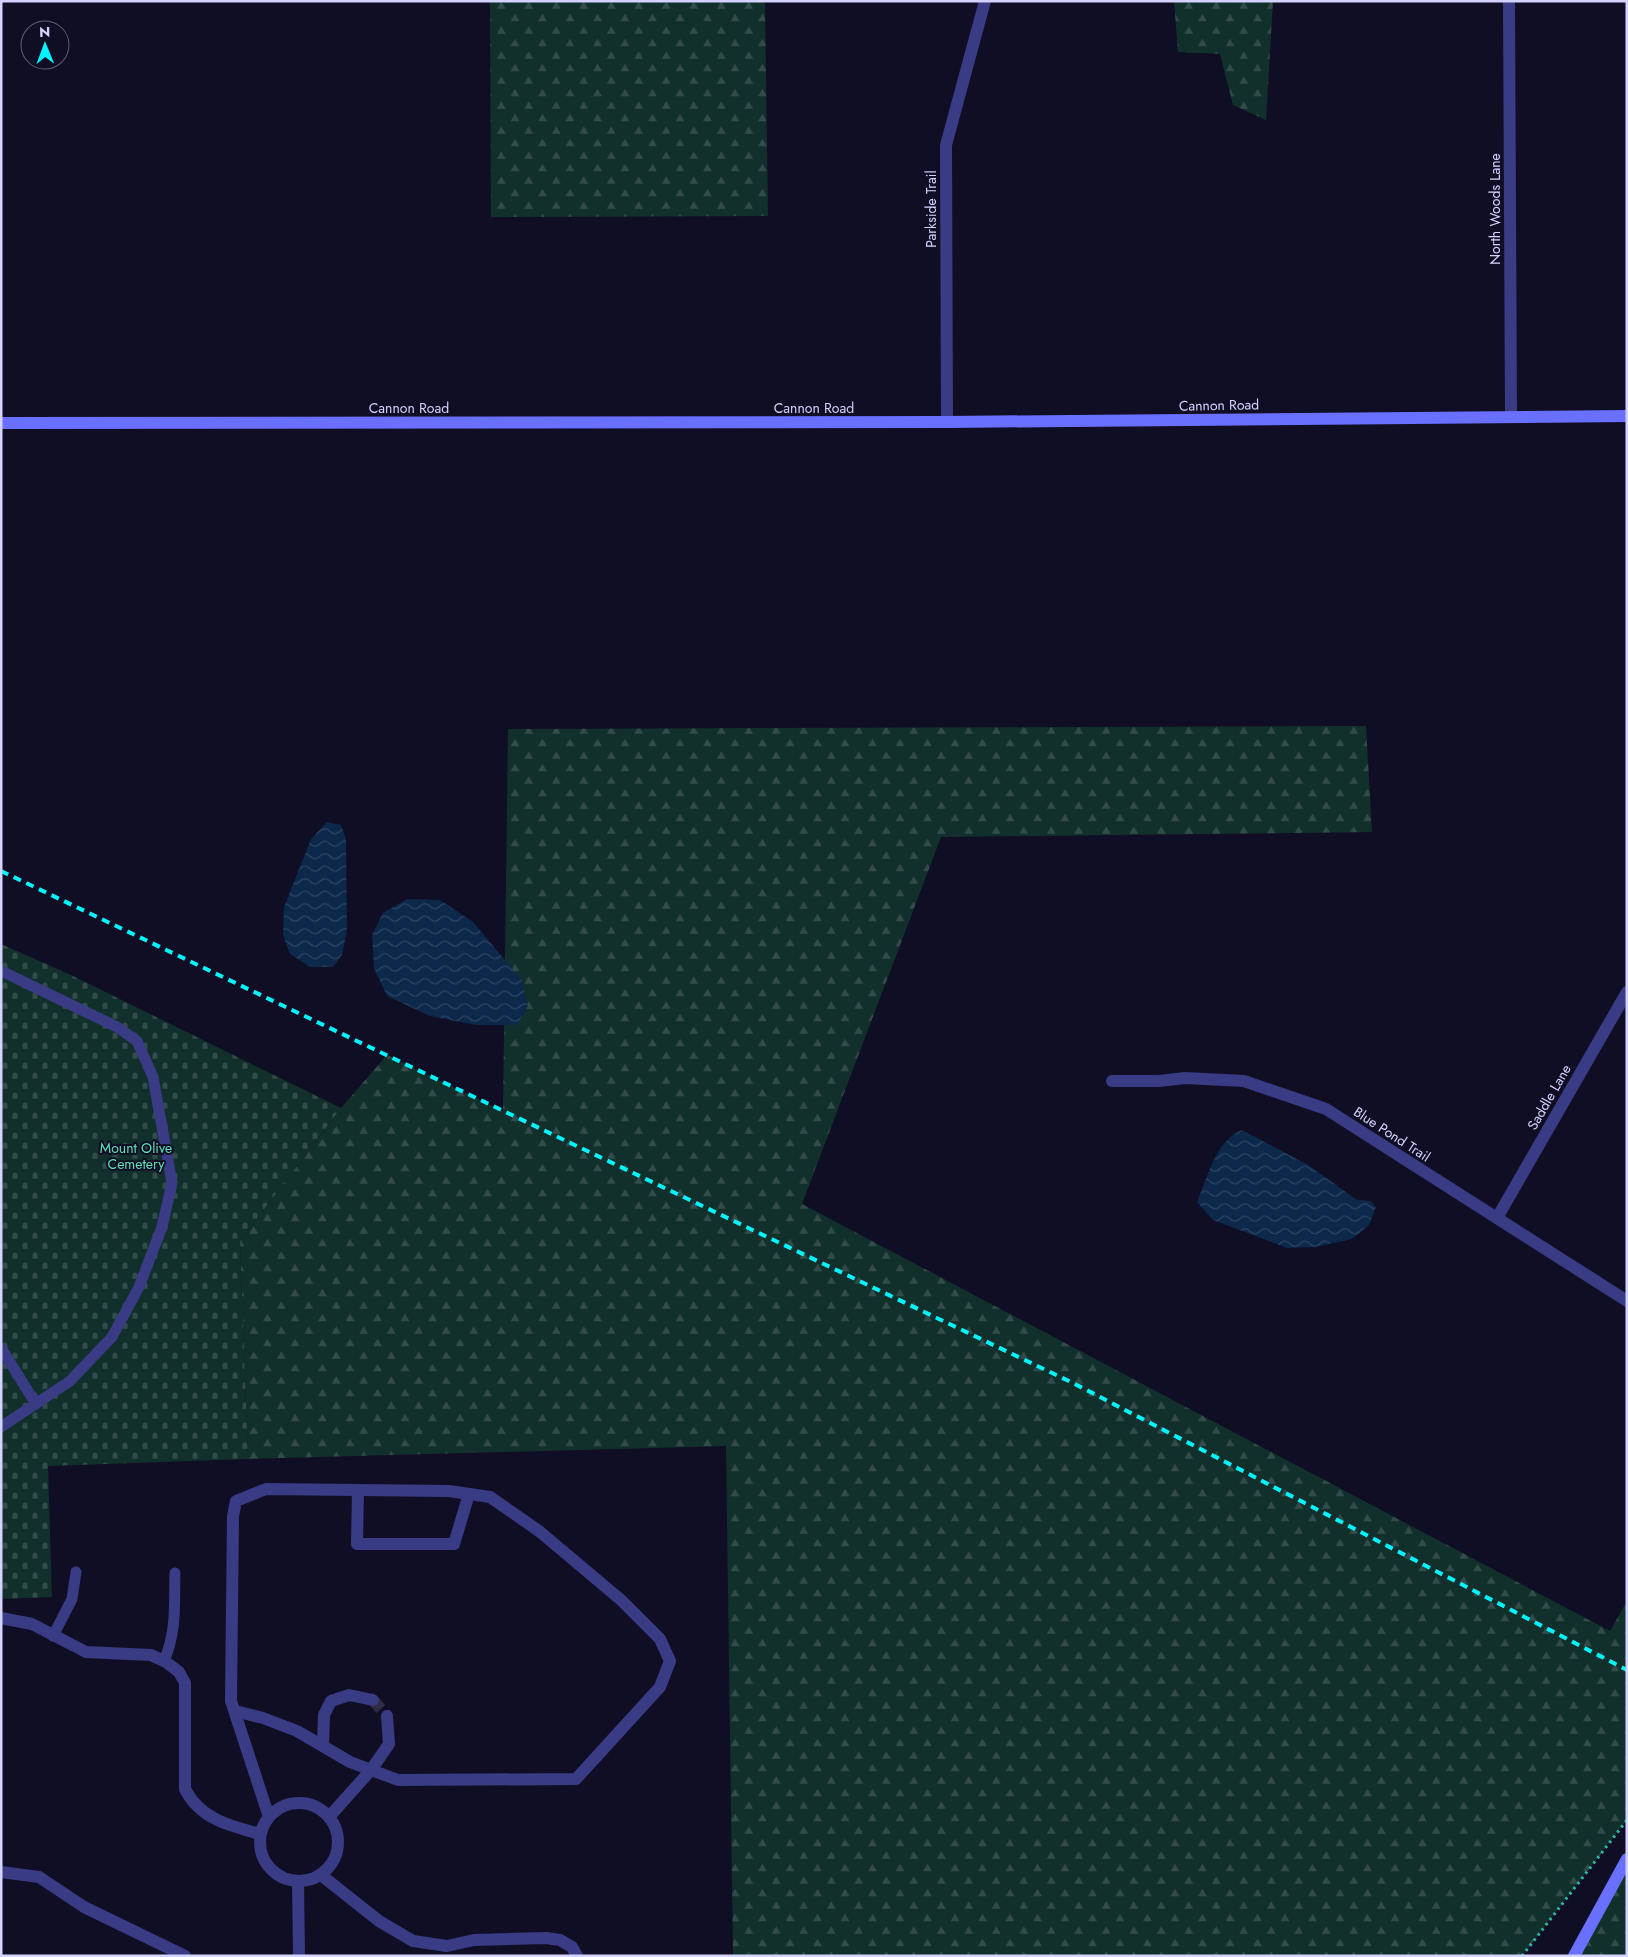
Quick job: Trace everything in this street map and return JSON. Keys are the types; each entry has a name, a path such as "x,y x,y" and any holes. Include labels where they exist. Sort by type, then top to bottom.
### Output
{"main road":[{"name":"Cannon Road","path":"1,423 947,422 1627,416"},
{"path":"1574,1956 1627,1859"}],"street":[{"name":"Parkside Trail","path":"947,422 946,145 985,1"},
{"name":"North Woods Lane","path":"1509,1 1511,417"},
{"name":"Saddle Lane","path":"1497,1218 1627,992"},
{"name":"Blue Pond Trail","path":"1112,1081 1159,1081 1185,1078 1244,1081 1326,1109 1627,1301"},
{"path":"235,1711 263,1718 297,1731 350,1762 398,1780 576,1779 660,1686 670,1661 660,1639 621,1600 539,1531 490,1496 449,1491 266,1489 236,1501 233,1516 232,1691 235,1711 269,1817"},
{"path":"358,1490 358,1544 454,1544 469,1494"},
{"path":"1,1618 32,1624 86,1652 151,1655 164,1661 178,1672 185,1683 185,1789 191,1802 212,1818 234,1827 260,1834"},
{"path":"323,1746 324,1715 331,1701 349,1695 373,1700"},
{"path":"329,1817 371,1770 389,1744 387,1716"},
{"path":"299,1803 310,1804 329,1817 335,1826 338,1848 335,1858 321,1875 310,1880 298,1881 276,1874 268,1866 260,1845 260,1834 269,1817 277,1809 299,1803"},
{"path":"1,1872 39,1878 84,1907 164,1951 185,1956"},
{"path":"321,1875 397,1933 413,1941 447,1951 474,1940 546,1938 560,1940 572,1947 577,1956"},
{"path":"298,1881 299,1956"}],"lane":[{"path":"1,971 117,1027 137,1041 153,1078 172,1183 162,1227 139,1286 112,1337 70,1380 1,1427"},
{"path":"1,1348 36,1404"},
{"path":"53,1636 72,1599 76,1572"},
{"path":"164,1661 172,1642 174,1627 174,1573"}],"path":[{"path":"1522,1956 1627,1820"}],"green space":[{"path":"490,1 765,1 768,216 491,217"},
{"path":"1174,1 1273,1 1266,120 1233,105 1220,54 1178,52"},
{"path":"1366,726 1372,832 941,837 802,1204 1610,1631 1627,1601 1627,1820 1522,1956 733,1956 726,1446 248,1459 240,1241 341,1108 387,1055 503,1111 508,729"},
{"name":"Mount Olive Cemetery","path":"1,944 71,975 341,1108 240,1241 248,1459 48,1466 52,1597 1,1599"},
{"path":"1627,1859 1627,1956 1574,1956"}],"water":[{"path":"327,822 341,825 346,839 347,930 342,955 333,967 310,967 290,954 283,935 284,907 311,839"},
{"path":"407,899 440,900 473,922 521,979 528,1006 517,1025 476,1025 430,1016 387,996 374,968 372,935 383,913"},
{"path":"1242,1130 1308,1165 1357,1200 1370,1201 1376,1207 1369,1225 1352,1239 1315,1247 1287,1248 1213,1220 1197,1202 1219,1151 1225,1142"}],"tunnel":[{"path":"373,1700 387,1716"}],"railway":[{"path":"1,871 1073,1383 1627,1670"}]}
